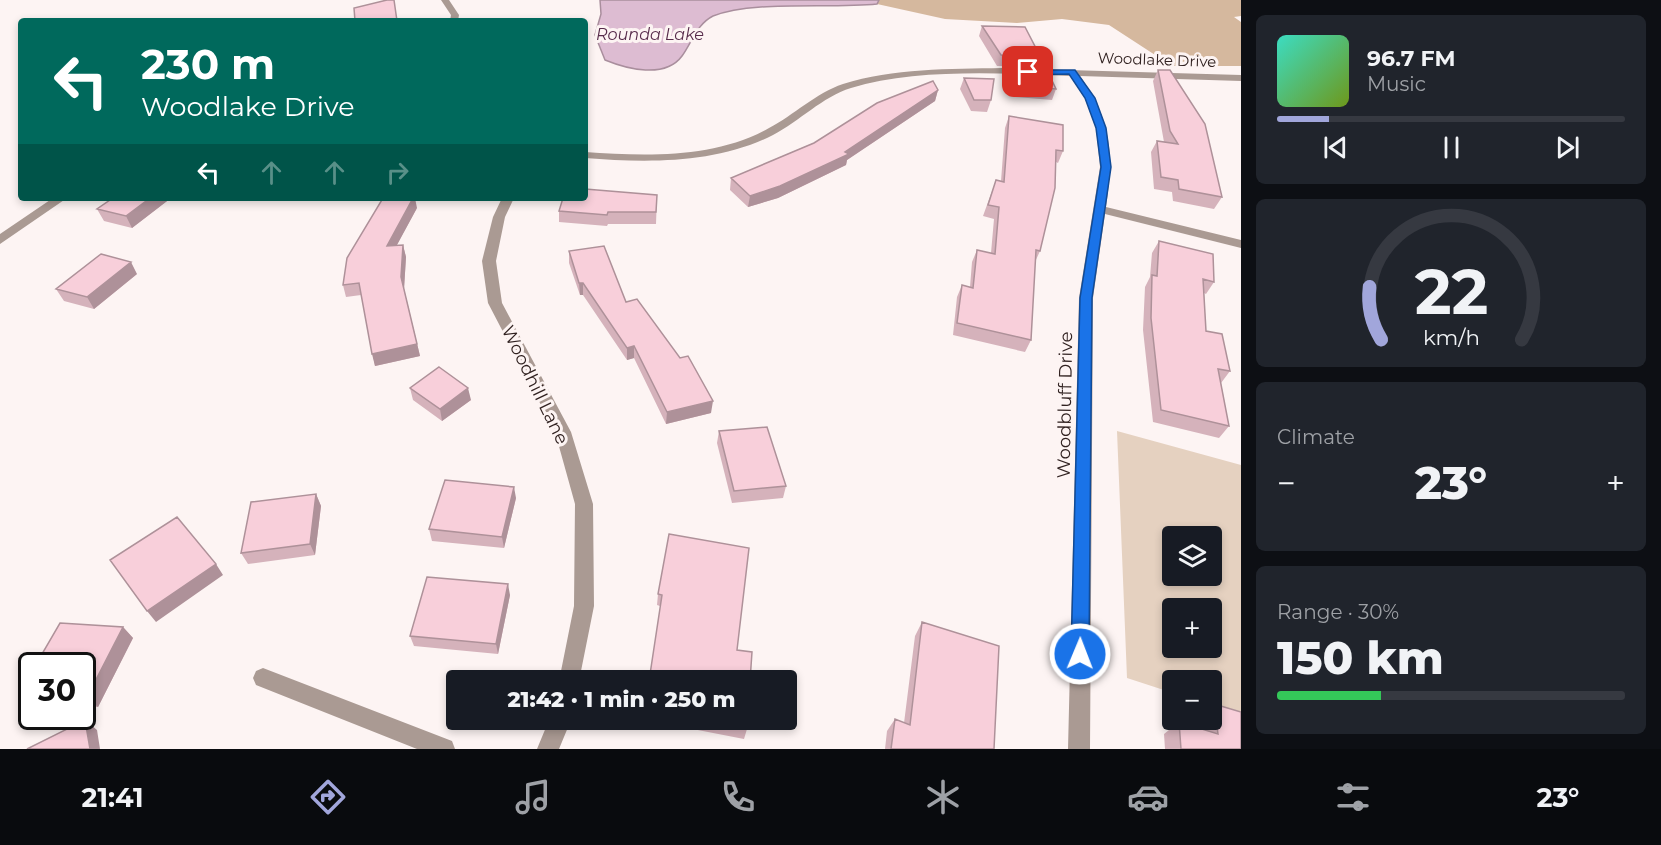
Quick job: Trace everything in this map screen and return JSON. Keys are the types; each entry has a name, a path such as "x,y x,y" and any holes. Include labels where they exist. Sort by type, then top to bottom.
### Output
{"street":[{"path":"445,0 455,15 454,18"},
{"name":"Woodlake Drive","path":"588,155 619,158 678,157 720,149 760,137 810,105 856,83 900,76 962,72 1072,72 1241,78"},
{"name":"Woodbluff Drive","path":"1072,72 1090,98 1101,128 1106,167 1086,298 1079,749"},
{"path":"0,240 57,201"},
{"name":"Woodhill Lane","path":"507,201 499,217 489,261 495,303 563,432 584,504 584,606 571,670"},
{"path":"1100,209 1241,244"},
{"path":"263,678 444,749"},
{"path":"548,749 556,730"}],"shaded area":[{"path":"879,0 1241,0 1241,16 1234,17 1241,22 1241,66 1172,66 1109,25 1062,19 1017,23 945,19 877,4"},
{"path":"1117,431 1241,465 1241,715 1222,709 1222,670 1162,670 1162,689 1127,678"}],"water":[{"name":"Rounda Lake","path":"600,0 879,0 877,4 749,8 713,16 699,28 682,56 675,63 666,68 645,70 605,60 595,35 601,14"}],"building":[{"path":"394,0 397,18 355,18 354,8"},
{"path":"982,26 1025,27 1040,56 1001,55"},
{"path":"1007,65 1045,66 1056,89 1020,86"},
{"path":"1158,70 1170,70 1205,124 1222,197 1179,189 1178,180 1161,177 1157,141 1178,144 1170,131"},
{"path":"964,78 994,79 991,100 974,100"},
{"path":"933,81 938,90 845,152 849,154 780,186 750,196 731,178 814,143 877,103"},
{"path":"1009,116 1063,125 1063,151 1056,150 1055,188 1040,251 1036,250 1031,340 957,323 962,285 973,288 977,250 995,254 999,207 988,205 996,180 1004,182"},
{"path":"588,189 657,195 656,212 608,212 607,215 559,211 562,201 588,201"},
{"path":"109,201 146,201 126,216 97,209"},
{"path":"381,201 411,201 387,246 403,245 401,277 417,344 372,354 359,283 343,285 347,258"},
{"path":"1159,241 1213,254 1214,282 1203,279 1206,331 1222,334 1230,371 1218,369 1229,426 1161,410 1151,318 1152,275 1157,276"},
{"path":"604,246 626,302 637,299 680,358 688,356 713,401 667,412 634,346 627,348 583,283 579,283 569,251"},
{"path":"101,254 131,262 87,297 56,289"},
{"path":"439,367 468,388 440,409 410,388"},
{"path":"767,427 786,486 734,491 719,431"},
{"path":"445,480 514,487 502,537 429,529"},
{"path":"316,494 310,544 241,553 251,502"},
{"path":"177,517 216,564 147,611 110,560"},
{"path":"669,534 749,548 737,650 752,652 751,670 651,670 662,595 658,594"},
{"path":"427,577 508,584 496,644 410,636"},
{"path":"922,622 999,646 994,749 891,749 895,719 910,725"},
{"path":"60,623 123,627 96,680 96,652 43,652"},
{"path":"1222,706 1241,712 1241,749 1181,749 1180,730 1205,730 1218,734 1217,730 1222,730"},
{"path":"65,730 87,730 90,749 27,749"}],"route":[{"path":"1028,72 1072,72 1090,98 1101,128 1106,167 1086,298 1080,654"}]}
